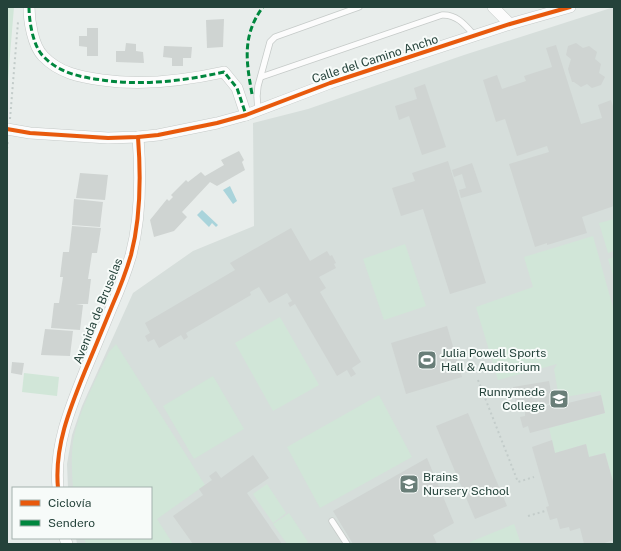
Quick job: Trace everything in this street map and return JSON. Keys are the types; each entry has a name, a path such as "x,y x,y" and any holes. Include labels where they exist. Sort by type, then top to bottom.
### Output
{"street":[{"path":"30,7 32,34 42,55 63,71 82,77 121,83 159,83 224,72 237,88 246,115"},
{"path":"493,7 510,24"},
{"name":"Calle del Camino Ancho","path":"8,129 55,135 108,138 138,137 210,125 258,111 330,83 475,37 510,24 570,7"},
{"name":"Avenida de Bruselas","path":"58,487 57,477 62,433 74,398 131,256 138,219 140,170 138,137"}],"lane":[{"path":"258,111 257,96 270,42 275,37 359,7"},
{"path":"261,77 442,15 455,16 467,26 475,37"},
{"path":"332,521 347,544"}],"path":[{"path":"8,129 18,33"},
{"path":"478,380 518,482 534,477"},
{"path":"528,516 545,511"}],"shaded area":[{"path":"614,7 614,544 77,544 76,539 152,539 152,487 68,487 67,464 72,435 82,406 133,293 193,251 254,226 253,123 308,109 464,55"}],"green space":[{"path":"7,7 14,7 7,91"},
{"path":"614,219 614,251 608,253 599,223"},
{"path":"593,236 614,311 614,485 605,453 589,457 586,444 555,453 549,428 605,413 600,391 559,398 554,369 557,364 498,380 476,307 533,287 524,257"},
{"path":"405,244 426,306 384,320 363,259"},
{"path":"614,257 614,278 608,259"},
{"path":"280,317 319,385 273,411 235,343"},
{"path":"116,344 205,485 157,519 173,544 86,544 84,539 152,539 152,487 73,487 72,453 76,429 93,384 109,352"},
{"path":"24,373 59,377 57,396 22,392"},
{"path":"213,376 244,429 194,459 163,406"},
{"path":"379,395 412,457 320,508 287,447"},
{"path":"267,484 286,513 273,523 253,494"},
{"path":"289,513 308,542 306,544 287,544 273,524"},
{"path":"514,524 521,544 471,544 470,542"}],"water":[{"path":"230,186 237,201 233,204 223,190"},
{"path":"202,210 218,225 216,227 212,223 209,227 197,215"}],"building":[{"path":"224,19 223,47 207,48 206,20"},
{"path":"87,28 98,28 98,56 87,56 87,47 79,46 79,36 87,36"},
{"path":"126,43 136,44 136,51 143,52 144,63 116,62 116,51 125,51"},
{"path":"576,43 583,48 589,46 597,52 595,59 601,64 599,73 605,77 601,85 592,88 587,84 581,87 572,82 568,69 571,59 566,55 568,46"},
{"path":"556,45 581,124 602,118 598,105 611,100 614,109 614,206 582,217 587,233 535,247 509,164 549,152 547,146 517,156 505,119 496,122 483,80 497,75 502,89 526,81 524,76 552,67 546,48"},
{"path":"164,46 192,47 191,58 183,58 183,66 172,66 172,58 163,57"},
{"path":"425,84 446,147 422,155 409,116 399,120 395,106 417,99 414,88"},
{"path":"239,151 244,160 242,162 245,170 217,186 210,182 182,212 187,217 174,231 154,237 150,220 167,199 169,201 173,197 171,195 186,180 188,182 201,172 205,176 224,165 221,160"},
{"path":"448,161 486,283 450,294 423,209 401,216 392,188 415,181 412,173"},
{"path":"472,163 482,192 461,198 459,190 466,188 462,174 454,177 452,170"},
{"path":"80,173 108,175 105,200 76,198"},
{"path":"74,199 103,202 100,227 72,225"},
{"path":"72,226 101,228 97,253 92,253 88,279 91,279 88,304 76,304 83,305 80,330 51,328 54,303 59,303 63,277 60,277 63,252 69,252"},
{"path":"291,228 310,261 327,251 330,256 332,255 336,263 334,264 336,268 319,277 326,288 320,292 361,362 352,368 356,374 351,377 347,370 337,376 295,304 290,307 288,303 292,301 287,293 269,303 259,287 250,292 251,295 186,333 188,337 184,340 181,335 159,348 154,339 148,342 145,336 150,333 145,323 235,270 230,263"},
{"name":"Julia Powell Sports Hall & Auditorium","path":"447,326 462,377 406,394 391,343"},
{"path":"45,329 73,331 70,356 41,355"},
{"path":"12,362 24,363 22,375 11,373"},
{"path":"549,381 553,403 522,408 521,403 516,404 513,387"},
{"path":"601,395 605,413 530,433 528,426 523,428 520,417 525,416 525,412 567,400 568,403"},
{"path":"468,413 507,506 475,519 436,426"},
{"name":"Runnymede College","path":"552,440 555,453 586,444 589,457 605,453 614,485 614,540 601,544 584,544 580,528 570,531 569,527 560,529 557,518 550,520 546,507 549,506 532,447"},
{"path":"253,455 269,478 247,493 282,544 193,544 173,516 203,495 199,489 212,480 209,476 216,471 221,478"},
{"name":"Brains Nursery School","path":"427,458 454,523 433,535 437,544 353,544 333,511"}],"marked path":[{"path":"29,7 32,33 40,52 49,62 63,70 78,76 94,79 133,83 163,82 224,72 237,88 246,115"},
{"path":"252,94 248,70 247,49 256,17 263,7"}],"cycle path":[{"path":"7,129 30,133 108,138 158,135 217,123 246,115 330,83 510,24 570,7"},
{"path":"58,487 58,458 64,428 79,385 122,281 131,255 137,226 139,196 140,167 138,137"}],"place":[{"name":"Julia Powell Sports Hall & Auditorium","path":"427,360"},
{"name":"Runnymede College","path":"559,399"},
{"name":"Brains Nursery School","path":"409,484"}]}
